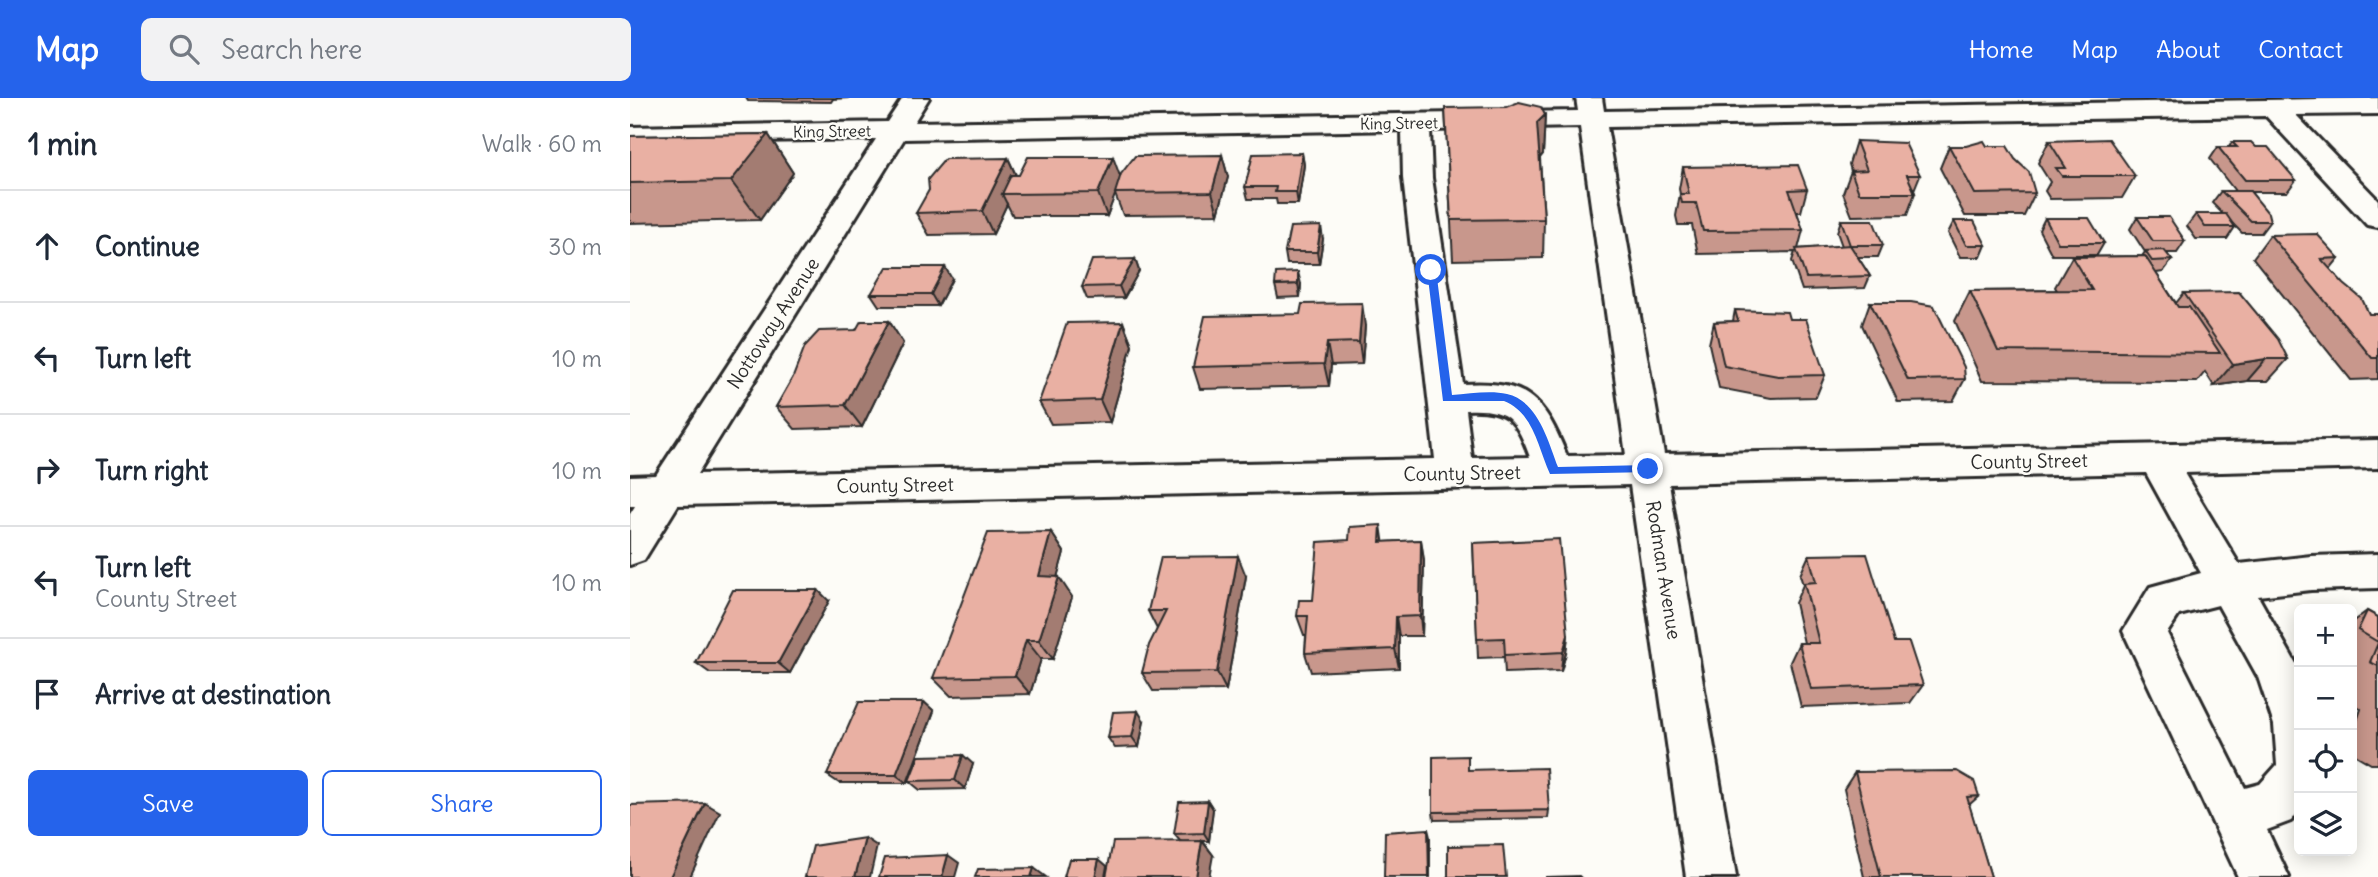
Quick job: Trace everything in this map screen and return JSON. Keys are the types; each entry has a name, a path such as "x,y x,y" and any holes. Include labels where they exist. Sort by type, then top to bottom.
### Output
{"street":[{"name":"Nottoway Avenue","path":"630,548 648,490 897,130 916,98"},
{"path":"1104,127 1116,98"},
{"name":"King Street","path":"630,135 1416,122 1591,109 2269,103 2378,106"},
{"path":"2269,103 2378,218"},
{"name":"Rodman Avenue","path":"1591,109 1711,877"},
{"path":"1416,122 1414,148 1419,200 1431,270 1455,473"},
{"path":"1447,398 1505,397 1517,402 1525,408 1538,429 1554,471"},
{"name":"County Street","path":"648,490 2378,454"},
{"path":"2156,458 2278,671 2297,730"},
{"path":"2264,877 2144,631 2165,600 2230,584 2311,573 2378,571"},
{"path":"2234,815 2274,804 2294,781"}],"building":[{"path":"1519,102 1541,107 1545,115 1537,123 1544,219 1451,220 1445,108 1506,107"},
{"path":"768,134 731,181 630,183 630,136"},
{"path":"2109,139 2135,176 2062,176 2056,168 2066,168 2049,141"},
{"path":"1856,141 1905,143 1920,175 1907,175 1915,193 1859,193 1851,171 1867,170"},
{"path":"1984,141 1987,146 2007,146 2015,159 2029,172 2035,193 1975,194 1949,146 1966,146"},
{"path":"2232,142 2251,142 2256,147 2268,147 2296,180 2245,180 2218,147 2237,147"},
{"path":"1302,153 1296,192 1275,192 1276,187 1245,187 1253,154"},
{"path":"1222,155 1212,192 1115,193 1121,174 1135,156"},
{"path":"1028,157 1113,157 1098,193 1002,194 1011,175 1019,175"},
{"path":"1008,158 982,211 916,213 929,190 928,179 945,159"},
{"path":"1798,165 1807,189 1789,190 1803,230 1703,231 1696,203 1682,203 1680,194 1689,194 1683,167"},
{"path":"2221,191 2250,191 2268,213 2270,221 2251,221"},
{"path":"2196,214 2226,214 2235,227 2205,227"},
{"path":"2137,217 2169,217 2185,241 2153,241"},
{"path":"2045,218 2089,218 2104,243 2058,243"},
{"path":"1841,220 1873,220 1883,245 1850,245"},
{"path":"1954,221 1974,221 1986,245 1966,245"},
{"path":"1321,226 1317,252 1285,252 1290,227"},
{"path":"2317,234 2339,258 2321,259 2362,299 2369,314 2378,314 2378,358 2372,358 2270,235"},
{"path":"1850,245 1870,276 1806,278 1796,249"},
{"path":"2164,250 2172,260 2152,261 2145,251"},
{"path":"2145,256 2178,307 2189,307 2220,353 1998,351 1970,291 2092,290 2072,257"},
{"path":"1135,259 1119,286 1082,287 1092,260"},
{"path":"887,267 945,267 931,294 871,294"},
{"path":"1298,272 1298,284 1275,285 1276,273"},
{"path":"2239,292 2278,339 2288,359 2233,364 2184,293"},
{"path":"1870,302 1911,302 1934,306 1964,367 1965,379 1908,380"},
{"path":"1362,303 1359,342 1327,343 1324,364 1193,367 1205,316 1300,314 1302,304"},
{"path":"1735,310 1787,312 1789,319 1806,319 1825,375 1778,376 1724,366 1714,322 1738,321"},
{"path":"861,321 889,321 845,405 776,407 793,377 805,346 819,331 856,330"},
{"path":"1123,322 1100,400 1039,402 1067,323"},
{"path":"1381,525 1380,542 1421,540 1420,616 1396,617 1395,649 1305,653 1308,616 1297,616 1299,600 1313,600 1318,542 1349,540 1350,527"},
{"path":"1051,532 1039,576 1059,577 1039,640 1026,640 1015,676 933,678 988,533"},
{"path":"1559,539 1568,635 1563,652 1505,655 1504,638 1477,639 1473,543"},
{"path":"1867,554 1894,642 1909,642 1923,685 1811,689 1799,643 1819,643 1804,583 1816,582 1809,555"},
{"path":"1238,556 1217,672 1142,673 1149,645 1166,611 1148,611 1161,557"},
{"path":"733,590 818,590 778,663 696,663"},
{"path":"2367,611 2378,617 2378,642 2358,630"},
{"path":"2378,643 2378,666 2370,662"},
{"path":"859,702 924,702 896,775 827,775"},
{"path":"1138,711 1132,737 1108,738 1113,712"},
{"path":"963,755 955,780 909,781 919,756"},
{"path":"1468,756 1468,770 1546,768 1549,810 1433,812 1433,757"},
{"path":"1957,771 1974,781 1979,796 1967,797 1991,877 1881,877 1855,772"},
{"path":"1208,801 1204,833 1174,834 1179,802"},
{"path":"705,803 670,877 630,877 630,805"},
{"path":"1428,829 1429,877 1384,877 1385,832"},
{"path":"865,838 855,877 805,877 813,846"},
{"path":"1202,841 1196,877 1106,877 1113,842"},
{"path":"1503,845 1506,877 1448,877 1448,846"},
{"path":"948,855 942,877 879,877 885,858"},
{"path":"1069,859 1099,859 1095,877 1064,877"},
{"path":"1034,868 1031,877 975,877 978,869"}],"route":[{"path":"1431,270 1447,398 1505,397 1517,402 1525,408 1538,429 1554,471 1648,469"}]}
